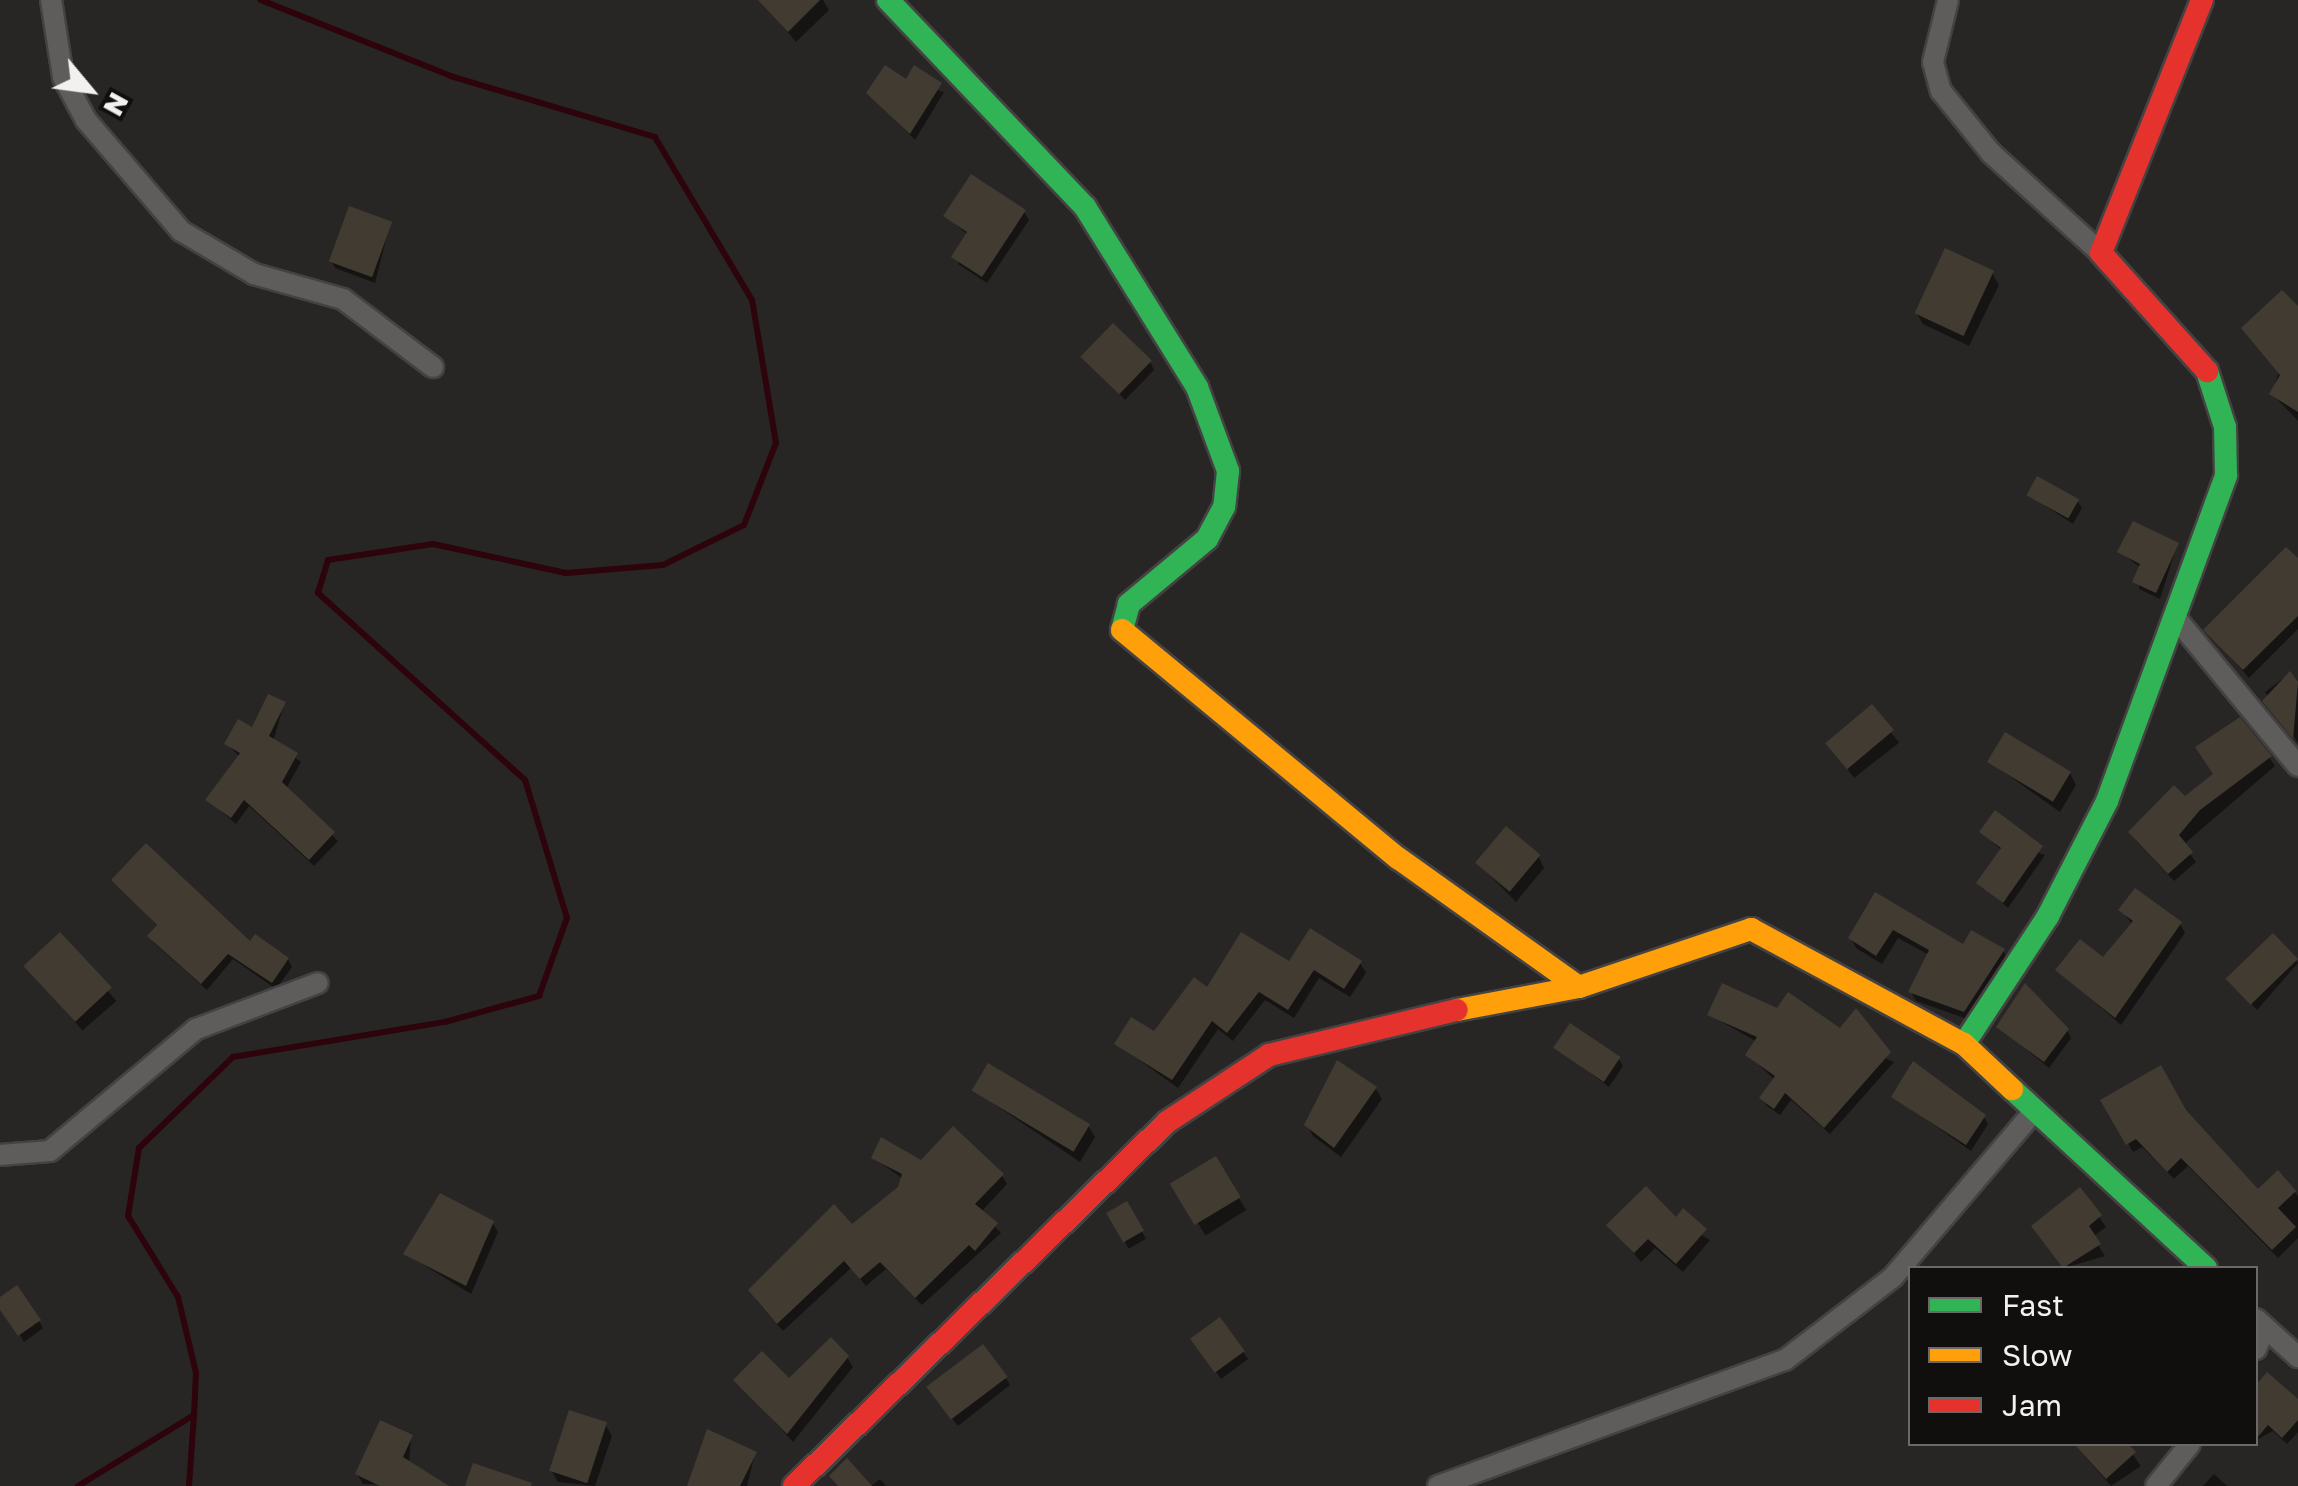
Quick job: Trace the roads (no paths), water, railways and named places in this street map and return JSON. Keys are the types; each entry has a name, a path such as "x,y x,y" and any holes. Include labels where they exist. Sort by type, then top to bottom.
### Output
{"street":[{"path":"51,0 63,78 86,120 181,231 254,274 343,298 433,367"},
{"path":"888,0 1085,206 1197,387 1228,470 1224,507 1207,538 1129,604 1119,625 1130,645 1398,858 1579,986"},
{"path":"1948,0 1933,62 1941,91 1992,153 2101,253 2208,372 2225,427 2226,475 2107,801 2048,916 1964,1044"},
{"path":"2101,253 2202,0"},
{"path":"2176,617 2298,766"},
{"path":"794,1486 1094,1186 1167,1122 1269,1054 1322,1036 1579,986 1751,928 1964,1044 2204,1266"},
{"path":"0,1155 50,1151 196,1029 318,984"},
{"path":"1438,1486 1784,1360 1892,1277 2035,1110"},
{"path":"2260,1324 2298,1357"},
{"path":"2156,1486 2188,1446"}],"waterway":[{"path":"78,1486 194,1415 196,1373 178,1297 128,1216 139,1148 233,1057 445,1022 539,996 567,918 525,780 318,593 328,560 433,544 566,573 663,565 744,525 776,443 752,300 655,137 451,76 261,0"},
{"path":"189,1486 194,1415"}]}
